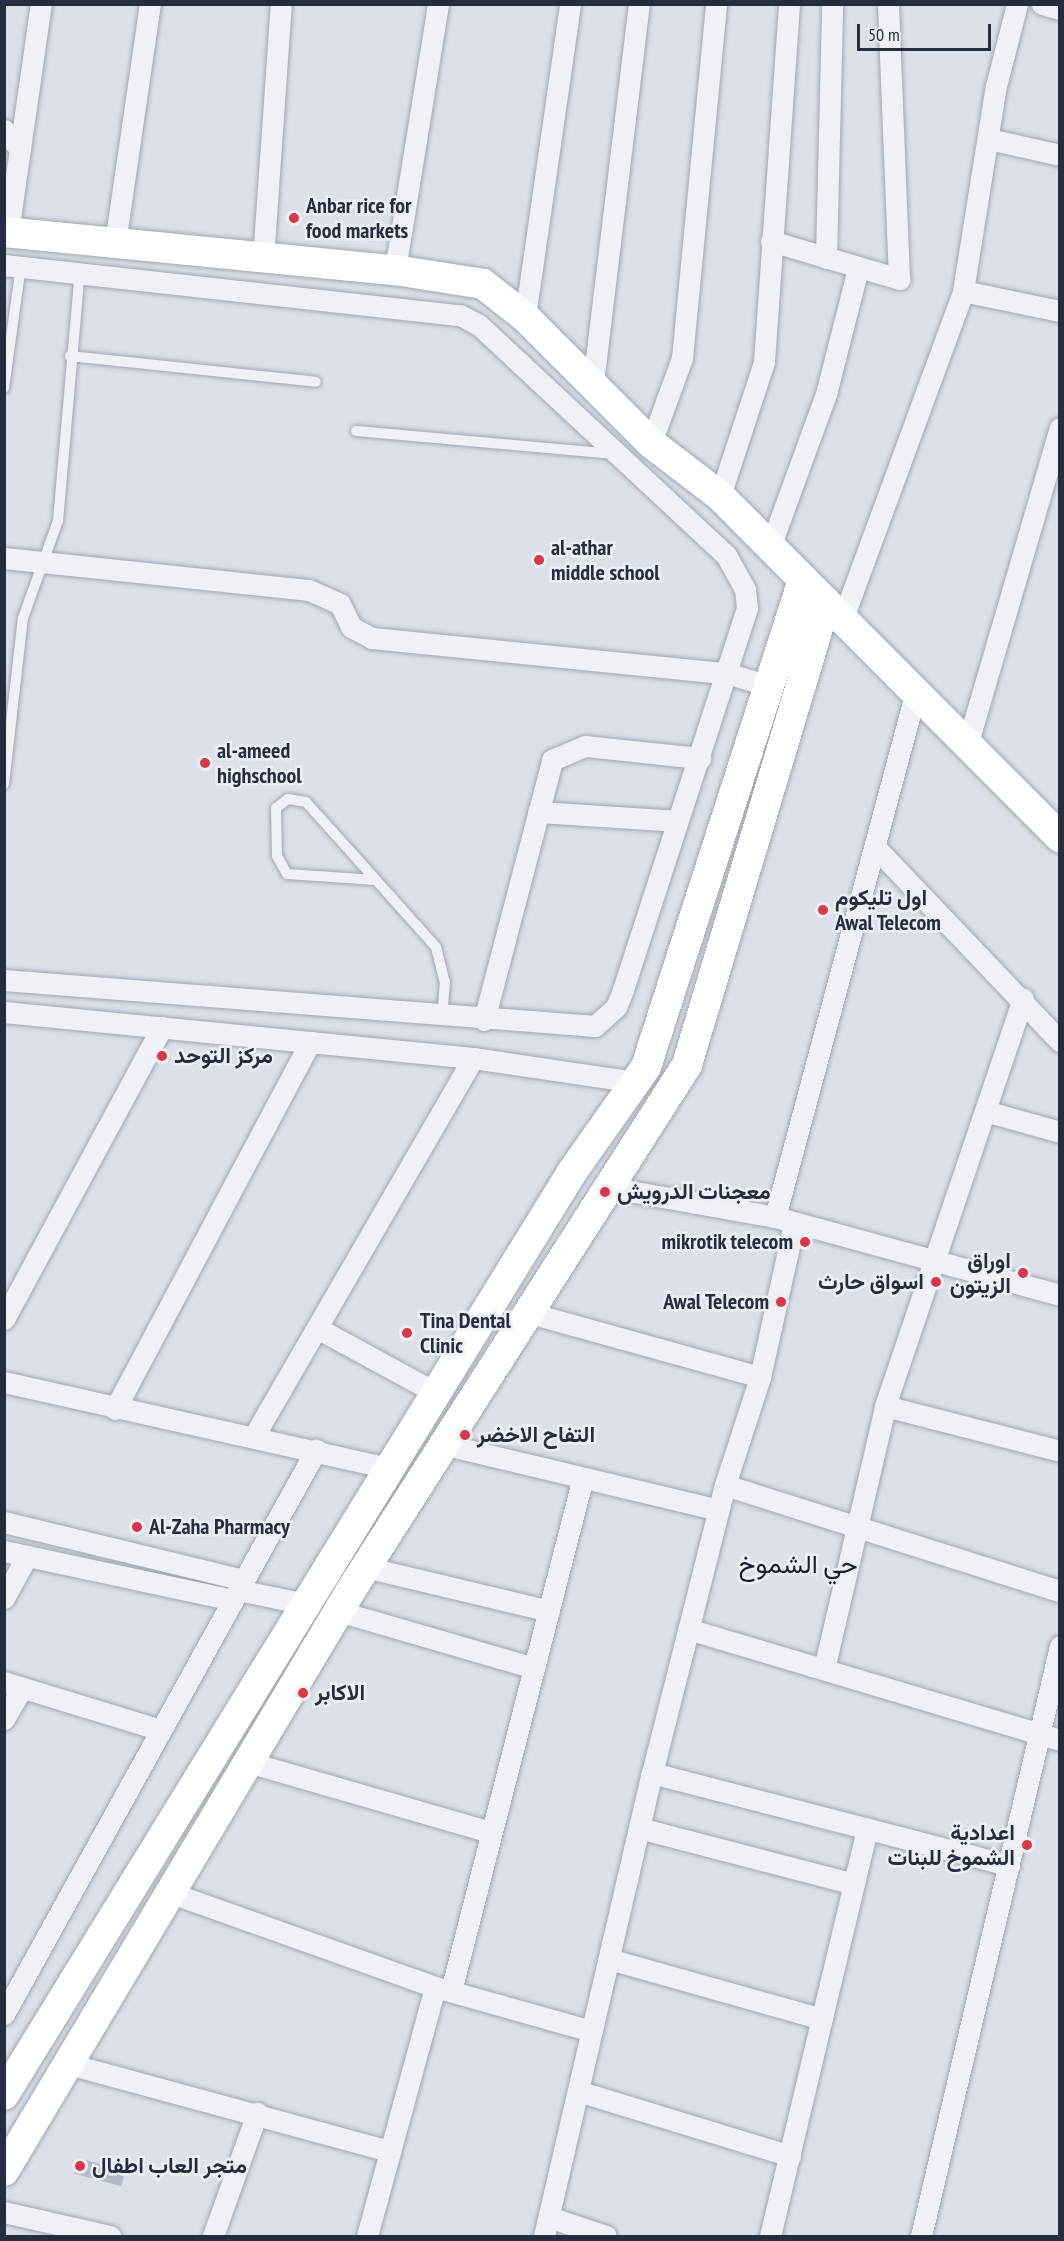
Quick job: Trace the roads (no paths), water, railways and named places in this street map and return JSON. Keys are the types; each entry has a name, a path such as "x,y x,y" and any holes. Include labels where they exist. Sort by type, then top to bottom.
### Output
{"street":[{"path":"42,4 6,232 263,259 395,270 483,284 525,317 651,443 720,496 802,580 968,742 1059,837"},
{"path":"115,243 150,4"},
{"path":"263,259 281,4"},
{"path":"395,270 438,4"},
{"path":"525,317 570,4"},
{"path":"593,383 639,4"},
{"path":"651,443 682,358 716,4"},
{"path":"720,496 764,362 789,4"},
{"path":"826,258 832,4"},
{"path":"771,241 899,279 888,4"},
{"path":"4,2171 365,1567 526,1312 687,1065 835,610 963,291 989,140 1017,4"},
{"path":"1042,4 1059,9"},
{"path":"4,130 20,149"},
{"path":"989,140 1059,155"},
{"path":"4,981 573,1028 606,1020 623,990 675,821 730,674 747,608 738,569 479,325 460,315 13,266"},
{"path":"770,547 826,394 858,268"},
{"path":"963,291 1059,311"},
{"path":"968,742 1059,428"},
{"path":"4,558 309,590 339,604 351,627 372,638 730,674 769,686"},
{"path":"4,2095 572,1172 636,1082 661,1032 802,580"},
{"path":"606,2236 546,2227 688,1629 725,1485 760,1377 784,1221 916,691"},
{"path":"484,1020 552,760 566,750 585,746 700,759"},
{"path":"538,812 675,821"},
{"path":"876,848 1023,999 1059,1041"},
{"path":"824,1669 853,1529 885,1406 1023,999"},
{"path":"7,1017 162,1027 473,1058 636,1082"},
{"path":"4,1318 162,1027"},
{"path":"115,1409 310,1042"},
{"path":"254,1437 473,1058"},
{"path":"985,1111 1059,1132"},
{"path":"607,1187 784,1221 932,1263 1059,1295"},
{"path":"494,1300 526,1312 760,1377"},
{"path":"317,1328 436,1393"},
{"path":"4,1382 115,1409 315,1450 390,1468"},
{"path":"885,1406 1059,1450"},
{"path":"442,1444 582,1481 718,1510"},
{"path":"4,2014 315,1450"},
{"path":"367,2236 390,2151 491,1832 582,1481"},
{"path":"725,1485 853,1529 1059,1591"},
{"path":"4,1522 238,1590"},
{"path":"4,1551 238,1590 306,1604"},
{"path":"4,1598 27,1556"},
{"path":"365,1567 549,1611"},
{"path":"338,1611 534,1668"},
{"path":"688,1629 1050,1738"},
{"path":"921,2236 1009,1865 1050,1738 1059,1646"},
{"path":"4,1719 13,1685 161,1730"},
{"path":"248,1762 491,1832"},
{"path":"652,1773 1009,1865"},
{"path":"639,1828 854,1884"},
{"path":"770,2236 867,1828"},
{"path":"171,1893 443,1989 592,2031"},
{"path":"609,1959 822,2019"},
{"path":"69,2064 257,2113 390,2151"},
{"path":"578,2091 790,2156"},
{"path":"213,2236 257,2113"},
{"path":"4,2212 110,2236"}],"lane":[{"path":"4,388 13,266"},
{"path":"4,784 23,618 57,521 70,356 80,272"},
{"path":"70,356 316,382"},
{"path":"356,430 618,455"},
{"path":"376,880 287,874 277,856 276,808 288,799 306,802 376,880 436,947 445,982 442,1017"}],"place":[{"name":"Anbar rice for food markets","path":"294,218"},
{"name":"al-athar middle school","path":"539,560"},
{"name":"al-ameed highschool","path":"205,763"},
{"name":"اول تليكوم Awal Telecom","path":"823,910"},
{"name":"مركز التوحد","path":"162,1056"},
{"name":"معجنات الدرويش","path":"605,1192"},
{"name":"mikrotik telecom","path":"805,1242"},
{"name":"اوراق الزيتون","path":"1023,1273"},
{"name":"اسواق حارث","path":"936,1282"},
{"name":"Awal Telecom","path":"781,1302"},
{"name":"Tina Dental Clinic","path":"407,1333"},
{"name":"التفاح الاخضر","path":"465,1435"},
{"name":"Al-Zaha Pharmacy","path":"137,1527"},
{"name":"الاكابر","path":"303,1693"},
{"name":"اعدادية الشموخ للبنات","path":"1027,1845"},
{"name":"متجر العاب اطفال","path":"80,2166"}],"district":[{"name":"حي الشموخ","path":"798,1564"}]}
